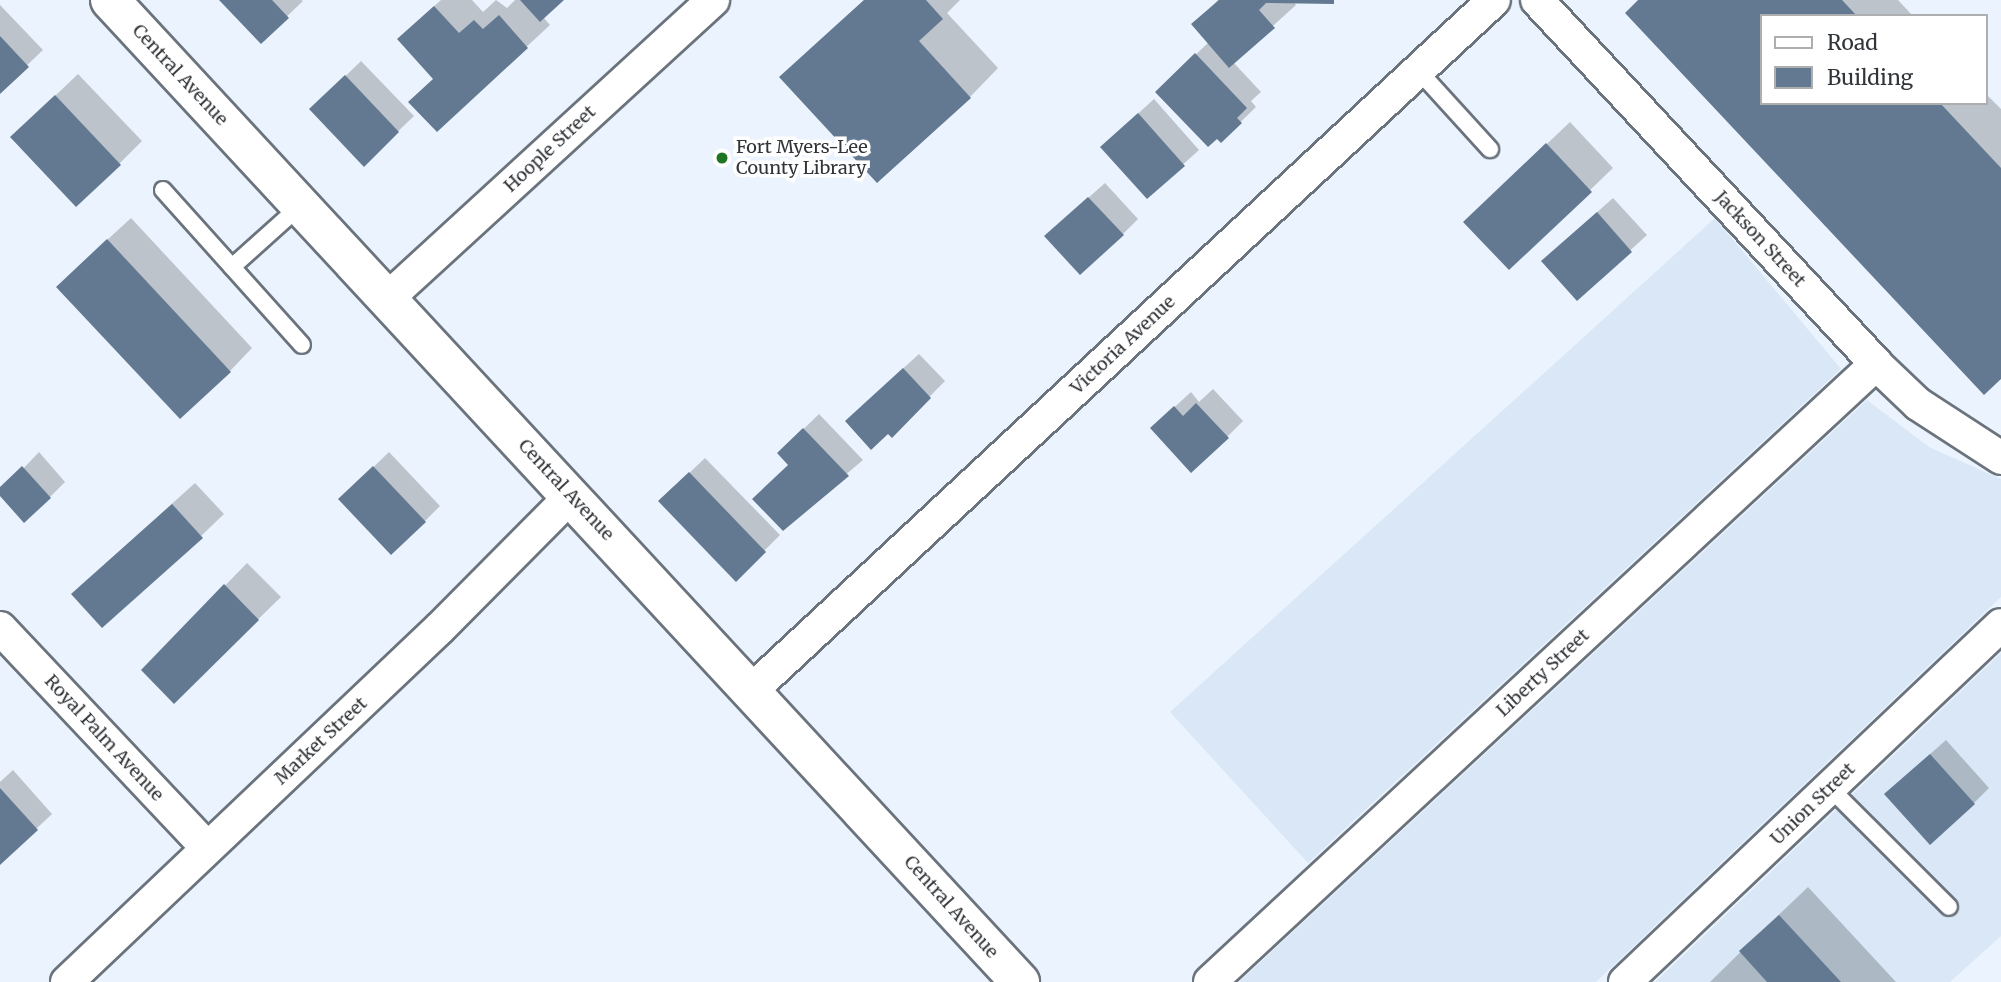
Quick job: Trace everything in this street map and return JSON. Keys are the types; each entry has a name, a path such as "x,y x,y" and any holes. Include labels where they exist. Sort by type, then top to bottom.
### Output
{"street":[{"name":"Central Avenue","path":"110,0 1020,982"},
{"name":"Hoople Street","path":"388,298 713,0"},
{"name":"Victoria Avenue","path":"752,690 1494,0"},
{"name":"Jackson Street","path":"1537,0 1876,364 1918,404 2001,458"},
{"name":"Liberty Street","path":"1210,982 1876,364"},
{"name":"Market Street","path":"67,982 440,628 571,496"},
{"name":"Union Street","path":"1625,982 2001,625"},
{"name":"Royal Palm Avenue","path":"0,628 207,848"}],"lane":[{"path":"1418,70 1490,149"},
{"path":"163,190 302,345"},
{"path":"232,267 302,205"},
{"path":"1830,788 1949,907"}],"shaded area":[{"path":"1715,218 1841,369 1308,863 1170,712"},
{"path":"1867,400 1929,447 2001,479 2001,597 1596,982 1239,982"},
{"path":"2001,653 2001,936 1950,982 1655,982"}],"building":[{"path":"219,0 272,0 289,18 261,44"},
{"path":"520,0 564,0 540,22"},
{"path":"864,0 926,0 943,19 919,41 971,98 877,183 779,77"},
{"path":"1219,0 1334,0 1334,4 1266,3 1259,10 1275,28 1229,68 1191,24"},
{"path":"1638,0 1842,0 1855,14 1759,14 1759,105 1942,105 2001,168 2001,379 1984,395 1625,13"},
{"path":"434,6 459,33 474,20 483,29 499,15 528,48 437,132 408,102 433,79 397,39"},
{"path":"0,36 29,67 0,94"},
{"path":"1195,53 1247,108 1237,118 1242,123 1221,143 1217,139 1208,147 1155,92"},
{"path":"345,75 399,132 364,167 309,109"},
{"path":"55,95 121,165 76,207 10,137"},
{"path":"1138,113 1185,166 1147,199 1100,147"},
{"path":"1546,143 1592,192 1509,270 1463,222"},
{"path":"1088,197 1124,235 1080,275 1044,236"},
{"path":"1597,212 1632,252 1577,301 1541,261"},
{"path":"107,239 231,372 180,419 56,287"},
{"path":"903,368 931,398 892,438 888,434 871,450 845,421"},
{"path":"1196,403 1229,438 1191,473 1150,428 1174,406 1183,416"},
{"path":"803,428 849,476 783,531 752,499 788,465 777,453"},
{"path":"22,466 51,498 24,523 0,496 0,487"},
{"path":"373,466 426,522 391,555 338,499"},
{"path":"689,472 766,552 736,582 658,501"},
{"path":"172,504 203,538 102,628 71,594"},
{"path":"224,584 259,620 174,704 141,670"},
{"path":"1930,754 1975,804 1930,845 1884,794"},
{"path":"0,788 38,830 0,865"},
{"path":"1779,915 1841,982 1767,982 1739,951"}],"place":[{"name":"Fort Myers-Lee County Library","path":"722,158"}]}
